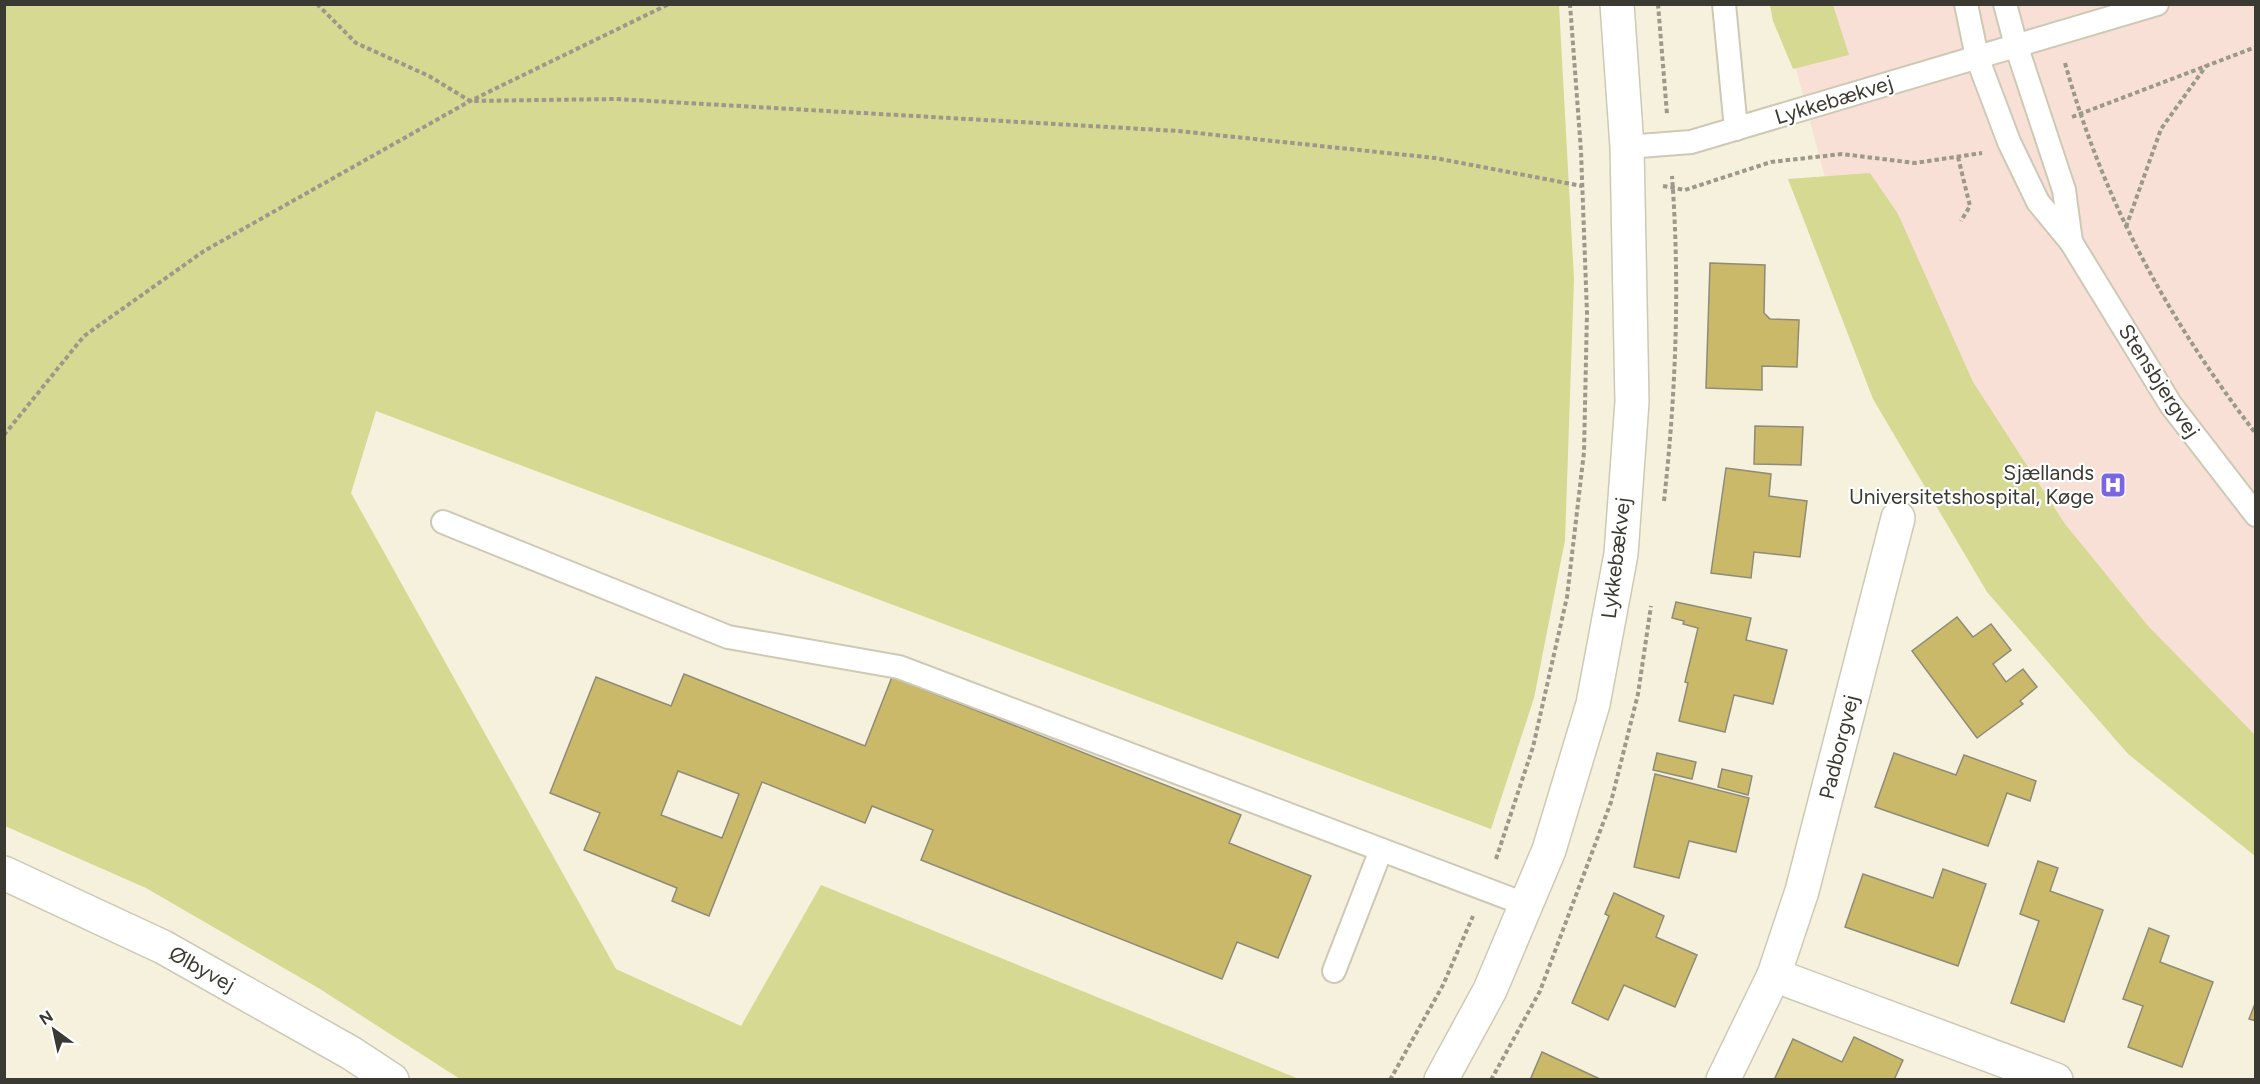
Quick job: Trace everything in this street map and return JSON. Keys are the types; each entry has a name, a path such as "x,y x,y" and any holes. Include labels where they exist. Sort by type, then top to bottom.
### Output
{"street":[{"name":"Lykkebækvej","path":"1441,1080 1490,990 1550,850 1593,704 1621,554 1632,402 1627,163 1617,4"},
{"name":"Padborgvej","path":"1724,1080 1774,975 1802,891 1898,518"},
{"name":"Ølbyvej","path":"4,873 163,947 351,1053 392,1080"},
{"path":"1774,975 2055,1080"}],"lane":[{"path":"1724,4 1736,129"},
{"path":"1966,4 1977,57"},
{"path":"2005,4 2016,45"},
{"name":"Lykkebækvej","path":"1627,163 1690,142 2157,4"},
{"name":"Stensbjergvej","path":"2016,45 2064,190 2071,242"},
{"name":"Stensbjergvej","path":"1977,57 2009,142 2038,202 2071,242 2171,405 2256,514"},
{"path":"443,522 728,637 899,667 1527,905"},
{"path":"1334,972 1381,850"}],"path":[{"path":"317,4 356,43 429,76 470,101 616,99 1178,131 1435,158 1582,186"},
{"path":"4,435 84,336 204,251 470,101 669,4"},
{"path":"1390,1080 1443,985 1503,843 1533,747 1567,597 1584,452 1587,313 1582,186 1570,4"},
{"path":"2042,128 2256,47"},
{"path":"2126,227 2161,129 2206,66"},
{"path":"2079,114 2117,210 2167,305 2223,391 2256,434"},
{"path":"1627,163 1684,190 1771,162 1842,154 1916,163 1981,153 2009,142"},
{"path":"1958,157 1970,206 1961,221"}],"shaded area":[{"name":"Sjællands Universitetshospital, Køge","path":"1779,5 2255,5 2255,808 1831,200"}],"green space":[{"path":"5,4 1559,5 1574,279 1565,540 1534,698 1491,829 376,411 351,493 616,969 741,1026 821,885 1299,1079 460,1079 320,989 146,888 5,826"},
{"path":"1770,5 1833,5 1849,55 1793,69 1773,21"},
{"path":"1870,173 1898,214 1973,382 2065,524 2149,627 2255,735 2255,856 2128,754 1987,592 1873,399 1788,179"}],"building":[{"path":"1710,263 1765,265 1764,313 1770,319 1799,320 1797,367 1762,366 1762,390 1706,388"},
{"path":"1755,426 1803,427 1801,465 1754,464"},
{"path":"1726,468 1771,474 1769,496 1807,501 1800,557 1754,552 1751,578 1711,573"},
{"path":"1676,602 1751,618 1746,640 1787,650 1773,704 1734,695 1725,732 1679,721 1688,683 1685,682 1698,628 1672,618"},
{"path":"1957,617 1973,637 1991,624 2011,650 1993,664 2006,682 2023,669 2037,687 2020,701 2023,704 1977,738 1912,651"},
{"path":"684,674 865,746 892,677 1241,815 1229,843 1311,876 1278,958 1237,942 1222,979 921,860 933,830 872,806 865,823 762,782 709,916 672,901 677,888 584,850 600,813 550,793 596,677 671,706","holes":["678,771 739,794 722,838 661,815"]},
{"path":"1657,753 1696,762 1692,779 1653,770"},
{"path":"1894,753 1956,775 1964,755 2036,781 2030,801 2007,793 1988,846 1875,807"},
{"path":"1722,769 1752,776 1748,795 1718,787"},
{"path":"1655,774 1749,798 1736,852 1689,841 1679,878 1634,867"},
{"path":"2038,861 2058,868 2050,891 2103,910 2064,1022 2011,1003 2039,921 2020,914"},
{"path":"1943,869 1986,884 1958,966 1845,927 1863,874 1933,898"},
{"path":"1614,893 1664,916 1656,937 1697,955 1675,1007 1624,985 1608,1020 1572,1003 1609,916 1605,914"},
{"path":"2149,928 2169,936 2160,962 2213,982 2182,1067 2128,1047 2143,1006 2123,999"},
{"path":"2256,1001 2256,1021 2249,1019"},
{"path":"1854,1037 1903,1060 1894,1080 1774,1080 1793,1039 1842,1062"},
{"path":"1542,1052 1602,1080 1530,1080"}],"place":[{"name":"Sjællands Universitetshospital, Køge","path":"2113,485"}]}
